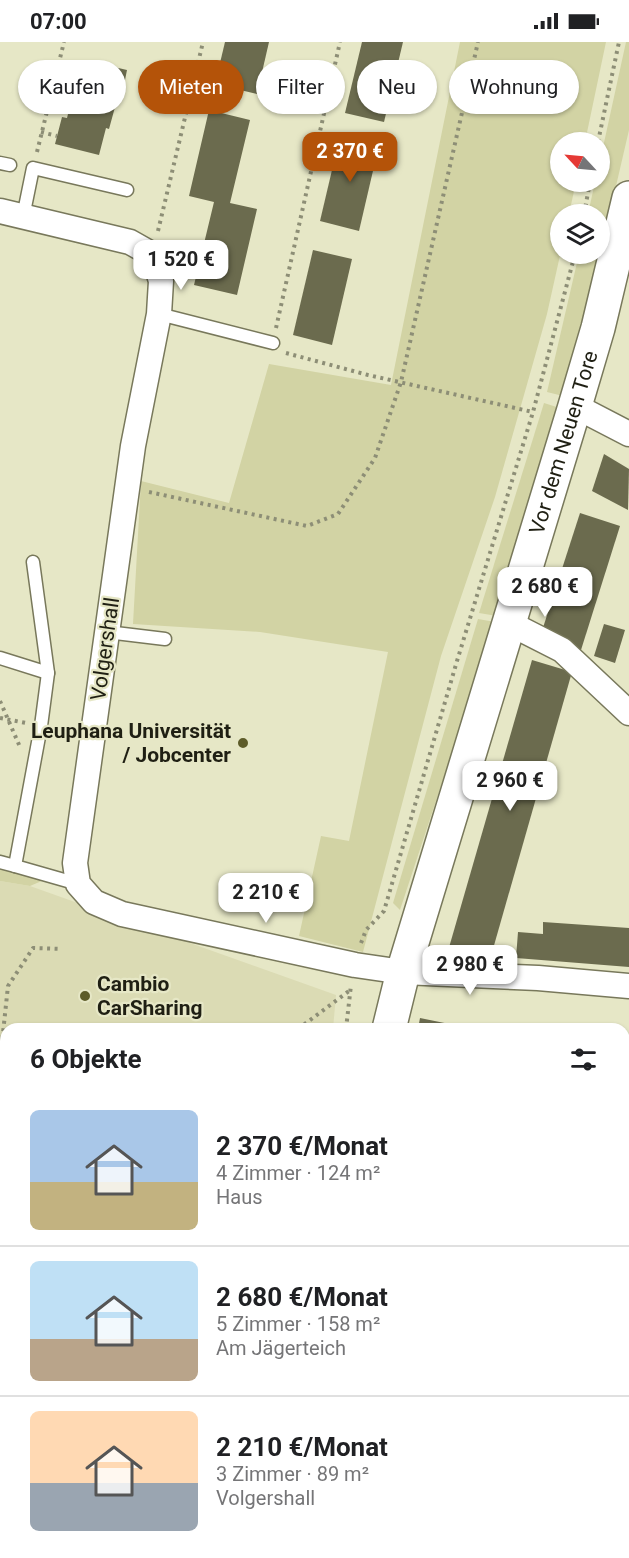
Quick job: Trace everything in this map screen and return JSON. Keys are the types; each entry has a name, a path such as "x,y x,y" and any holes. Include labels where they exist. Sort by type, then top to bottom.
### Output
{"main road":[{"name":"Vor dem Neuen Tore","path":"390,1023 403,972 598,328 629,198"}],"street":[{"path":"11,214 130,242 153,255"},
{"name":"Volgershall","path":"78,884 75,863 133,446 159,314 161,281 153,255"},
{"path":"575,406 629,434"},
{"path":"509,623 562,650 629,713"},
{"path":"78,884 94,902 122,914 355,965 403,972 538,978 629,986"}],"lane":[{"path":"11,214 33,168 127,190"},
{"path":"159,314 273,343"},
{"path":"15,866 41,726 48,673 33,562"},
{"path":"107,632 165,639"},
{"path":"0,658 48,673"},
{"path":"0,862 78,884"}],"path":[{"path":"59,60 64,42"},
{"path":"153,255 203,42"},
{"path":"340,42 273,343 288,354 368,375 533,412"},
{"path":"128,488 307,526 338,514 375,458 401,382 478,42"},
{"path":"600,132 619,42"},
{"path":"33,168 46,114"},
{"path":"41,132 57,136"},
{"name":"Vor dem Neuen Tore","path":"348,1023 355,965 366,930 384,911 533,412 573,264"},
{"path":"0,701 32,775"},
{"path":"0,718 8,720"},
{"path":"4,1023 8,986 33,948 62,949"},
{"path":"306,1023 350,991"}],"shaded area":[{"path":"460,42 606,42 587,132 550,132 550,192 574,192 571,204 550,204 550,264 558,264 547,314 495,497 441,656 363,952 299,936 321,836 349,841 388,652 260,632 133,624 141,481 229,503 269,364 391,385 449,97 449,114 579,114 579,60 456,60"},
{"path":"626,42 629,42 629,130 610,212 610,204 590,204 593,192 610,192 610,132 606,132"},
{"path":"577,264 598,264 567,397 547,392"},
{"path":"544,403 563,409 497,616 479,613"},
{"path":"478,619 495,622 400,910 393,903"},
{"path":"0,854 58,874 30,886 0,881"},
{"path":"0,881 30,886 336,995 334,1023 0,1023"}],"building":[{"path":"225,42 269,42 265,60 256,60 256,94 244,91 244,60 221,60"},
{"path":"362,42 403,42 399,60 358,60"},
{"path":"357,63 357,114 386,114 384,122 345,113"},
{"path":"68,114 113,114 109,129 106,128 99,155 55,144 62,117 67,118"},
{"path":"208,114 225,114 250,120 230,203 257,209 237,295 194,285 214,202 189,196"},
{"path":"340,136 379,145 359,231 320,221"},
{"path":"313,250 352,259 332,345 293,335"},
{"path":"604,454 629,469 628,510 592,491"},
{"path":"580,513 620,526 581,650 540,637"},
{"path":"604,624 625,630 615,663 594,656"},
{"path":"532,660 572,672 489,963 448,951"},
{"path":"543,922 629,928 629,967 516,958 518,932 543,934"},
{"path":"420,1018 444,1023 419,1023"}],"place":[{"name":"Leuphana Universität / Jobcenter","path":"243,743"},
{"name":"Cambio CarSharing","path":"85,996"}]}
